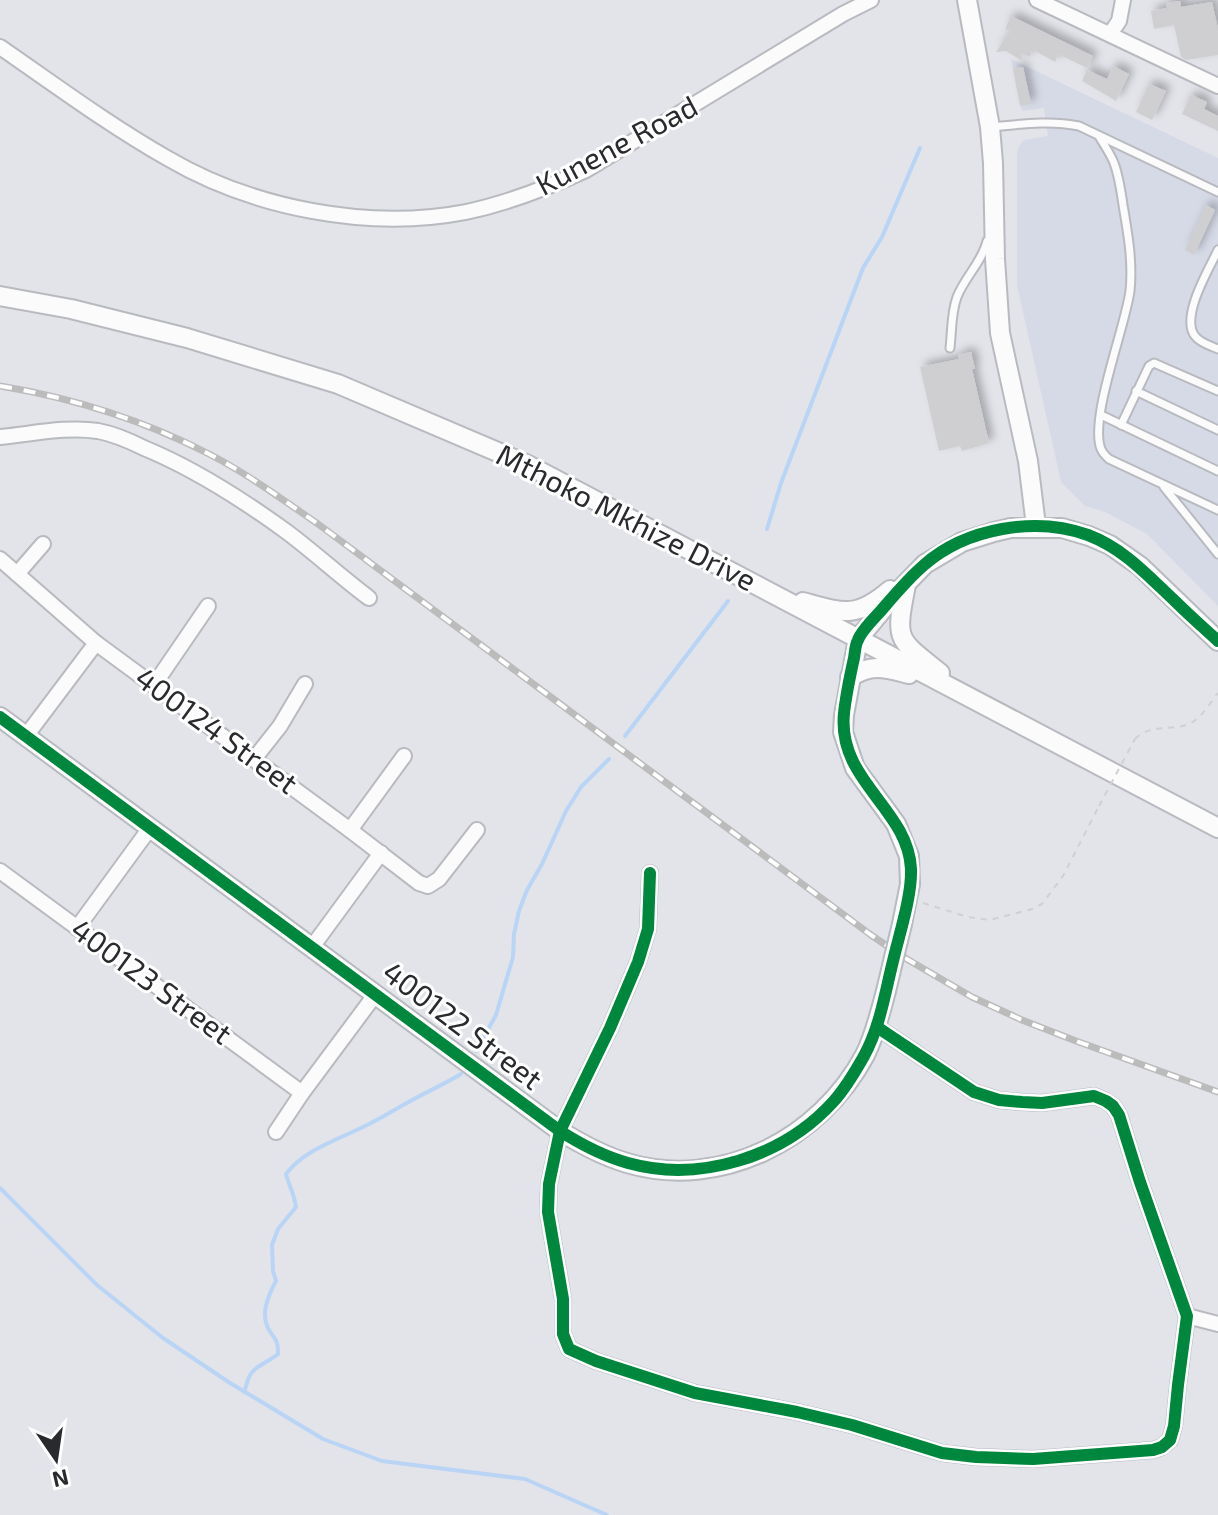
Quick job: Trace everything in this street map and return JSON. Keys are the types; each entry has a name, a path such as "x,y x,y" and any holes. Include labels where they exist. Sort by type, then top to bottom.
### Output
{"street":[{"name":"Kunene Road","path":"0,47 168,159 211,180 300,209 347,216 427,217 504,203 546,189 586,170 871,0"},
{"path":"967,0 990,127 1000,333 1028,461 1036,526"},
{"path":"1037,0 1218,86"},
{"path":"1110,34 1119,21 1123,0"},
{"name":"Mthoko Mkhize Drive","path":"0,296 71,309 187,338 338,384 526,464 1218,828"},
{"path":"0,437 82,429 122,438 220,487 310,550 369,598"},
{"path":"773,593 844,612 853,611 876,601 943,552 979,536 1011,528 1062,528 1110,545 1140,566 1218,641"},
{"path":"17,574 43,544"},
{"name":"400124 Street","path":"0,559 96,643 423,885 432,885 439,879 477,830"},
{"path":"858,639 925,564"},
{"path":"907,582 899,628 906,645 976,702"},
{"path":"154,685 208,606"},
{"name":"400122 Street","path":"0,717 560,1131 601,1154 628,1164 655,1169 702,1168 760,1154 808,1125 833,1103 850,1080 877,1027 911,873 909,856 896,824 855,768 843,732 858,639"},
{"path":"26,736 96,643"},
{"path":"850,677 875,667 935,680"},
{"path":"254,759 280,726 305,684"},
{"path":"350,830 404,756"},
{"path":"77,928 150,828"},
{"path":"312,947 381,853"},
{"name":"400123 Street","path":"0,871 302,1093"},
{"path":"650,873 648,929 638,962 560,1131 549,1184 548,1212 563,1299 563,1334 569,1349 695,1393 797,1412 942,1453 1033,1459 1162,1447 1170,1440 1174,1426 1187,1316 1119,1115 1113,1106 1094,1096 1042,1103 999,1100 974,1092 877,1027"},
{"path":"276,1132 375,995"},
{"path":"1187,1316 1218,1324"}],"lane":[{"path":"990,127 1063,123 1079,126 1218,192"},
{"path":"1099,136 1118,175 1131,263 1130,291 1101,415 1100,447 1109,459 1218,510"},
{"path":"950,348 958,296 985,251 995,212"},
{"path":"1218,250 1194,302 1191,322 1198,339 1218,349"},
{"path":"1121,425 1149,366 1156,363 1218,391"},
{"path":"1136,391 1218,430"},
{"path":"1101,415 1218,471"},
{"path":"1160,483 1218,554"},
{"path":"1208,541 1218,545"}],"path":[{"path":"907,898 979,920 990,920 1042,904 1063,876 1137,736 1154,728 1193,722 1218,693"}],"shaded area":[{"path":"1011,59 1218,158 1218,606 1147,534 1105,512 1085,506 1061,482 1017,285 1017,152 1024,140 1048,136 1044,108 1022,111"}],"building":[{"path":"1180,1 1181,7 1212,2 1218,29 1218,55 1186,60 1181,57 1174,25 1154,29 1151,11 1167,8 1166,3"},
{"path":"1011,16 1093,56 1087,68 1058,54 1055,62 1032,49 1030,57 1021,53 1022,61 1006,51 996,52 1010,31 1005,29"},
{"path":"1113,66 1129,74 1116,101 1082,81 1087,70 1107,79"},
{"path":"1023,67 1031,104 1020,106 1013,69"},
{"path":"1149,84 1166,91 1152,120 1136,112"},
{"path":"1191,95 1207,102 1204,109 1218,116 1218,131 1182,114"},
{"path":"1206,205 1215,210 1194,255 1185,250"},
{"path":"971,352 989,443 962,451 960,446 939,451 920,367 959,359 958,355"}],"waterway":[{"path":"767,529 781,483 863,268 882,237 920,148"},
{"path":"625,736 728,601"},
{"path":"476,1051 496,1015 513,957 519,911 527,890 581,787 609,759"},
{"path":"244,1392 251,1373 278,1354 278,1346 266,1324 265,1311 276,1281 272,1245 278,1229 296,1207 286,1174 313,1151 461,1074"},
{"path":"0,1188 97,1285 163,1338 323,1439 382,1461 525,1479 607,1515"}],"railway":[{"path":"0,386 107,412 159,431 223,462 318,524 905,958 972,997 1022,1020 1218,1092"}],"cycle path":[{"path":"0,717 560,1131 593,1150 628,1163 683,1170 739,1161 790,1138 837,1097 870,1045 882,1010 905,915 911,869 907,848 898,828 851,757 845,737 844,713 860,636 914,574 941,552 981,534 1024,526 1068,529 1101,541 1125,556 1218,641"},
{"path":"650,873 648,929 638,962 560,1131 549,1184 548,1212 563,1299 563,1334 569,1349 596,1361 695,1393 852,1425 942,1453 1033,1459 1162,1447 1170,1440 1174,1426 1187,1316 1119,1115 1113,1106 1094,1096 1042,1103 999,1100 974,1092 877,1027"}]}
